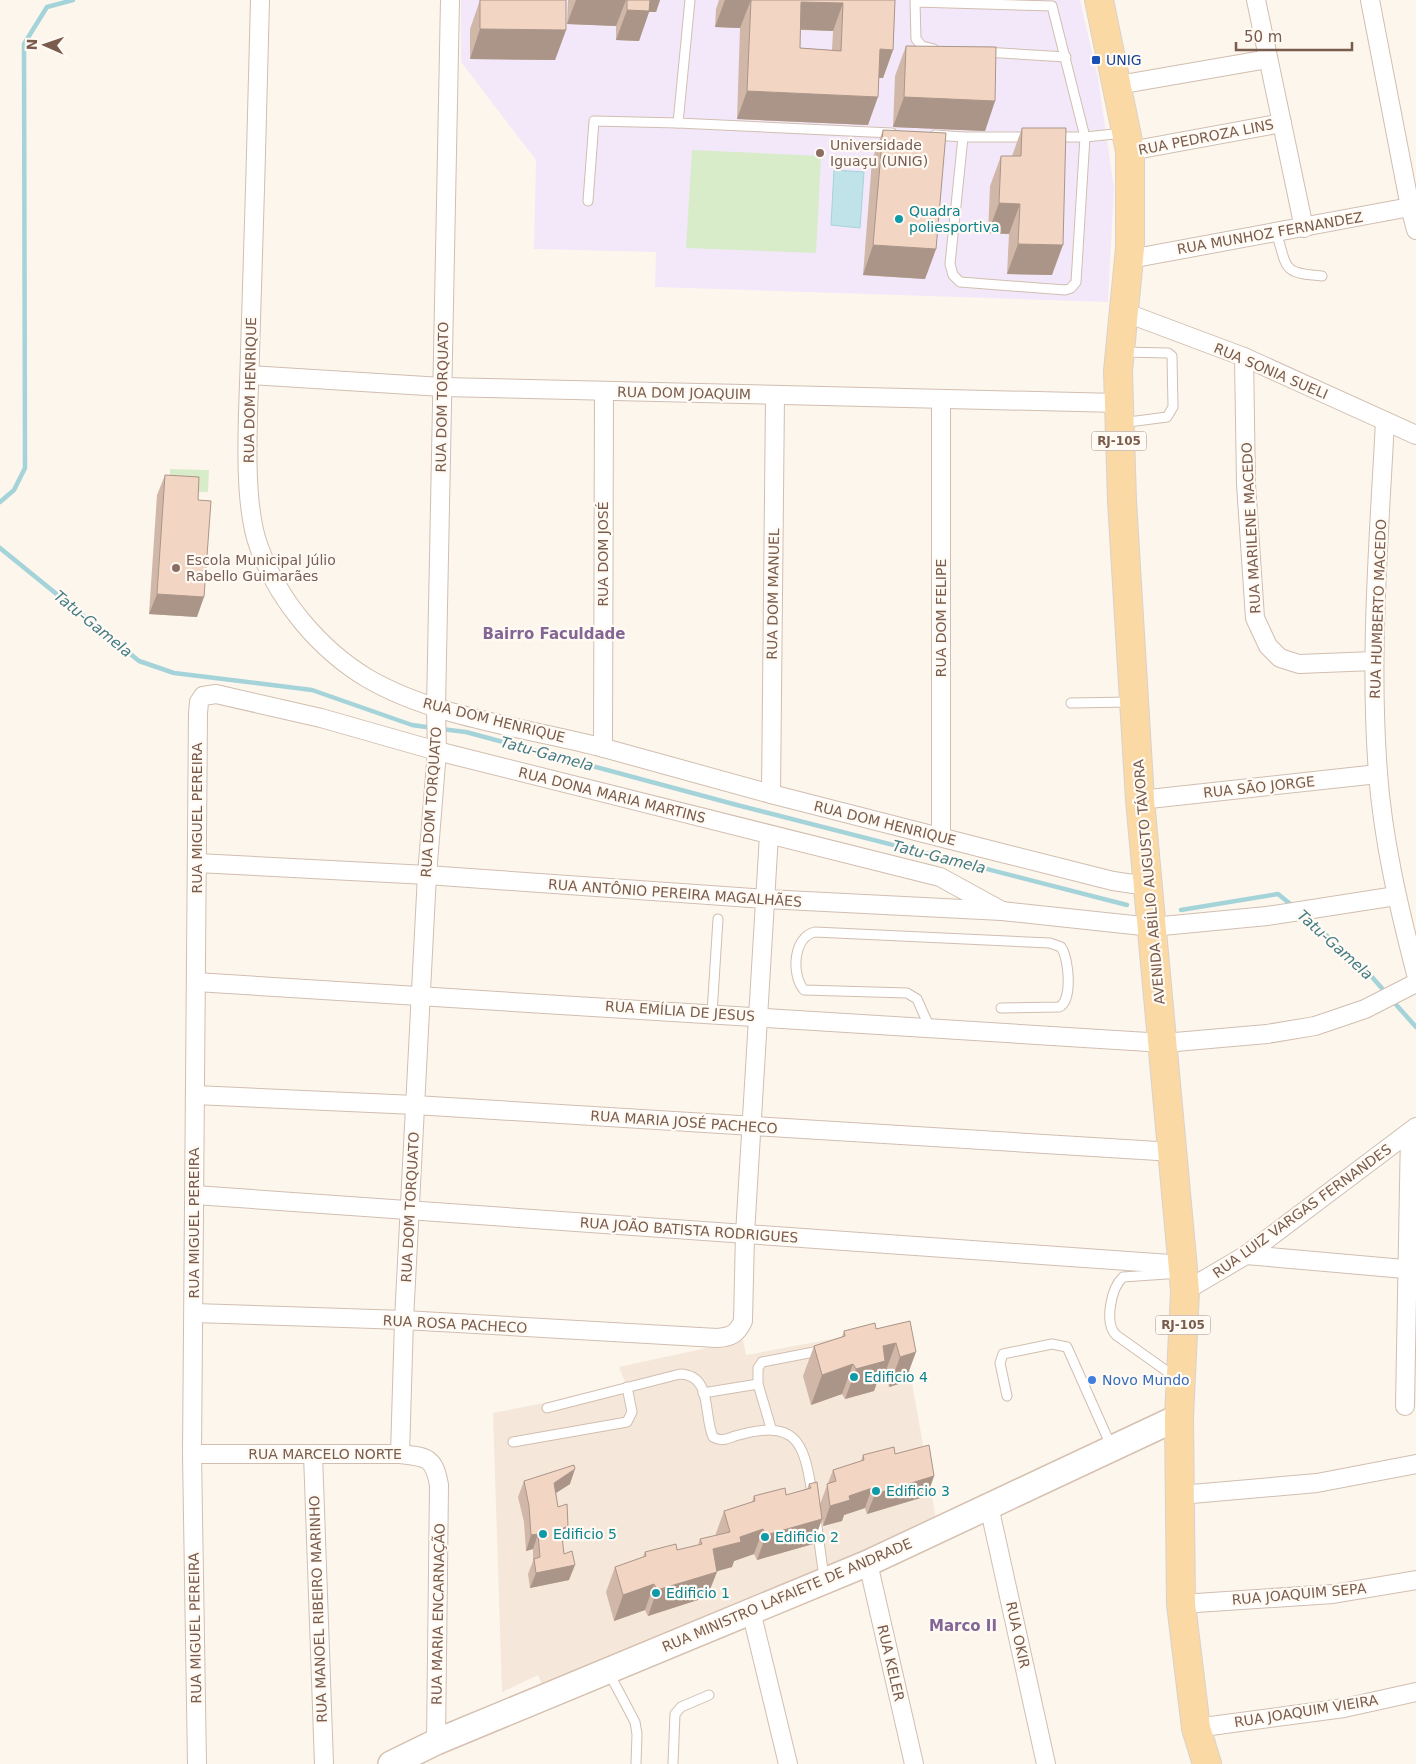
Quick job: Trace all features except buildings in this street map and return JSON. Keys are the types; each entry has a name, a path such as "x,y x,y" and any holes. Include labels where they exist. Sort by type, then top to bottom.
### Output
{"main road":[{"name":"AVENIDA ABÍLIO AUGUSTO TÁVORA","path":"1099,0 1118,85 1128,142 1132,209 1130,259 1120,352 1118,413 1140,800 1164,1043 1184,1276 1178,1417 1181,1604 1196,1728 1207,1764"}],"street":[{"name":"RUA DOM HENRIQUE","path":"260,0 250,375 249,467 252,519 258,547 283,594 305,626 365,677 436,712 603,748 770,794 1113,881 1148,886"},
{"name":"RUA DOM TORQUATO","path":"400,1454 404,1320 426,875 437,745 436,712 450,0"},
{"path":"1256,0 1304,228"},
{"path":"1370,0 1410,208 1416,229"},
{"path":"1118,85 1268,59"},
{"name":"RUA PEDROZA LINS","path":"1128,142 1282,123"},
{"name":"RUA MUNHOZ FERNANDEZ","path":"1130,259 1410,208"},
{"name":"RUA SONIA SUELI","path":"1124,312 1244,357 1415,434"},
{"name":"RUA MARILENE MACEDO","path":"1244,357 1246,484 1255,618 1268,646 1280,658 1299,664 1374,661"},
{"name":"RUA DOM JOAQUIM","path":"250,375 442,387 941,398 1118,413"},
{"name":"RUA DOM JOSÉ","path":"603,748 604,391"},
{"name":"RUA DOM MANUEL","path":"770,794 775,395"},
{"name":"RUA DOM FELIPE","path":"940,837 941,398"},
{"name":"RUA HUMBERTO MACEDO","path":"1384,421 1374,661 1378,774 1396,896 1416,974"},
{"name":"RUA MIGUEL PEREIRA","path":"197,1764 192,1454 199,702 209,693 216,694"},
{"name":"RUA DONA MARIA MARTINS","path":"216,694 437,745 769,835 940,876 1002,911"},
{"name":"RUA SĀO JORGE","path":"1140,800 1378,774"},
{"path":"745,1234 753,1126 769,835"},
{"name":"RUA ANTÔNIO PEREIRA MAGALHÃES","path":"197,863 426,875 766,900 1002,911 1152,927 1267,916 1396,896"},
{"name":"RUA EMÍLIA DE JESUS","path":"196,982 421,994 1164,1043 1315,1026 1365,1009 1409,986"},
{"name":"RUA MARIA JOSÉ PACHECO","path":"195,1095 415,1105 1174,1152"},
{"path":"1405,1406 1411,1270 1413,1129"},
{"name":"RUA LUIZ VARGAS FERNANDES","path":"1184,1276 1246,1255 1413,1129"},
{"name":"RUA JOÃO BATISTA RODRIGUES","path":"195,1195 745,1234 1184,1276"},
{"name":"RUA ROSA PACHECO","path":"194,1313 404,1320 717,1338 731,1337 738,1331 743,1321 745,1234"},
{"path":"1246,1255 1411,1270"},
{"name":"RUA MINISTRO LAFAIETE DE ANDRADE","path":"402,1762 436,1742 868,1563 1178,1417"},
{"name":"RUA MARCELO NORTE","path":"192,1454 400,1454 422,1456 431,1460 437,1472 439,1485"},
{"name":"RUA MANOEL RIBEIRO MARINHO","path":"313,1454 324,1764"},
{"path":"1180,1495 1318,1482 1416,1464"},
{"name":"RUA MARIA ENCARNAÇÃO","path":"436,1742 439,1485"},
{"name":"RUA OKIR","path":"989,1506 1046,1764"},
{"name":"RUA KELER","path":"868,1563 914,1764"},
{"name":"RUA JOAQUIM SEPA","path":"1181,1604 1333,1594 1416,1580"},
{"path":"751,1611 788,1764"},
{"name":"RUA JOAQUIM VIEIRA","path":"1196,1728 1344,1708 1416,1692"}],"lane":[{"path":"678,122 690,0"},
{"path":"948,49 928,48 922,46 916,39 915,1 1052,3 1085,137 1076,282 1071,288 1065,290 960,282 953,275 950,264 963,137"},
{"path":"977,51 1066,57"},
{"path":"588,201 594,121 678,122 904,134"},
{"path":"923,135 963,137 1085,137 1128,142"},
{"path":"1276,232 1288,269 1296,274 1322,276"},
{"path":"1118,413 1167,417 1174,407 1172,356 1168,353 1120,352"},
{"path":"1071,703 1133,702"},
{"path":"712,1014 718,919"},
{"path":"930,1028 920,1003 907,993 804,990 797,976 800,941 808,933 814,932 1050,943 1061,947 1068,962 1067,999 1063,1005 1058,1007 1001,1008"},
{"path":"1180,1381 1116,1335 1111,1328 1109,1317 1118,1284 1124,1277 1184,1276"},
{"path":"1007,1396 1000,1363 1003,1354 1052,1344 1067,1347 1112,1448"},
{"path":"771,1428 758,1384 758,1368 765,1360 832,1349"},
{"path":"547,1408 685,1374 696,1378 703,1393 712,1434 716,1439 722,1440 771,1428 791,1436 800,1444 807,1460 813,1500"},
{"path":"703,1393 758,1384"},
{"path":"513,1442 627,1422 632,1412 627,1387"},
{"path":"814,1510 824,1581"},
{"path":"608,1671 635,1722 636,1764"},
{"path":"673,1764 675,1714 681,1707 709,1695"}],"shaded area":[{"name":"Universidade Iguaçu (UNIG)","path":"461,0 1080,0 1098,78 1114,188 1108,302 655,287 656,252 534,249 536,160 461,62"},
{"path":"902,1326 938,1530 546,1694 538,1675 502,1692 493,1413 627,1387 619,1367 743,1340 746,1355"}],"green space":[{"path":"692,150 821,156 816,253 686,248"},
{"path":"170,469 209,470 208,492 170,491"}],"water":[{"path":"834,170 864,172 860,228 831,225"}],"waterway":[{"path":"0,502 14,490 25,468 24,44 47,7 73,0"},
{"name":"Tatu-Gamela","path":"0,548 139,661 174,673 312,690 412,725 433,728"},
{"name":"Tatu-Gamela","path":"441,729 466,732 737,805 1127,905"},
{"name":"Tatu-Gamela","path":"1181,910 1278,894 1294,907"},
{"name":"Tatu-Gamela","path":"1304,915 1372,977 1387,994"},
{"name":"Tatu-Gamela","path":"1392,1000 1416,1027"}],"place":[{"name":"UNIG","path":"1096,60"},
{"name":"Universidade Iguaçu (UNIG)","path":"820,153"},
{"name":"Quadra poliesportiva","path":"899,219"},
{"name":"Escola Municipal Júlio Rabello Guimarães","path":"176,568"},
{"name":"Edificio 4","path":"854,1377"},
{"name":"Novo Mundo","path":"1092,1380"},
{"name":"Edificio 3","path":"876,1491"},
{"name":"Edificio 5","path":"543,1534"},
{"name":"Edificio 2","path":"765,1537"},
{"name":"Edificio 1","path":"656,1593"}],"district":[{"name":"Bairro Faculdade","path":"554,634"},
{"name":"Marco II","path":"963,1626"}]}
